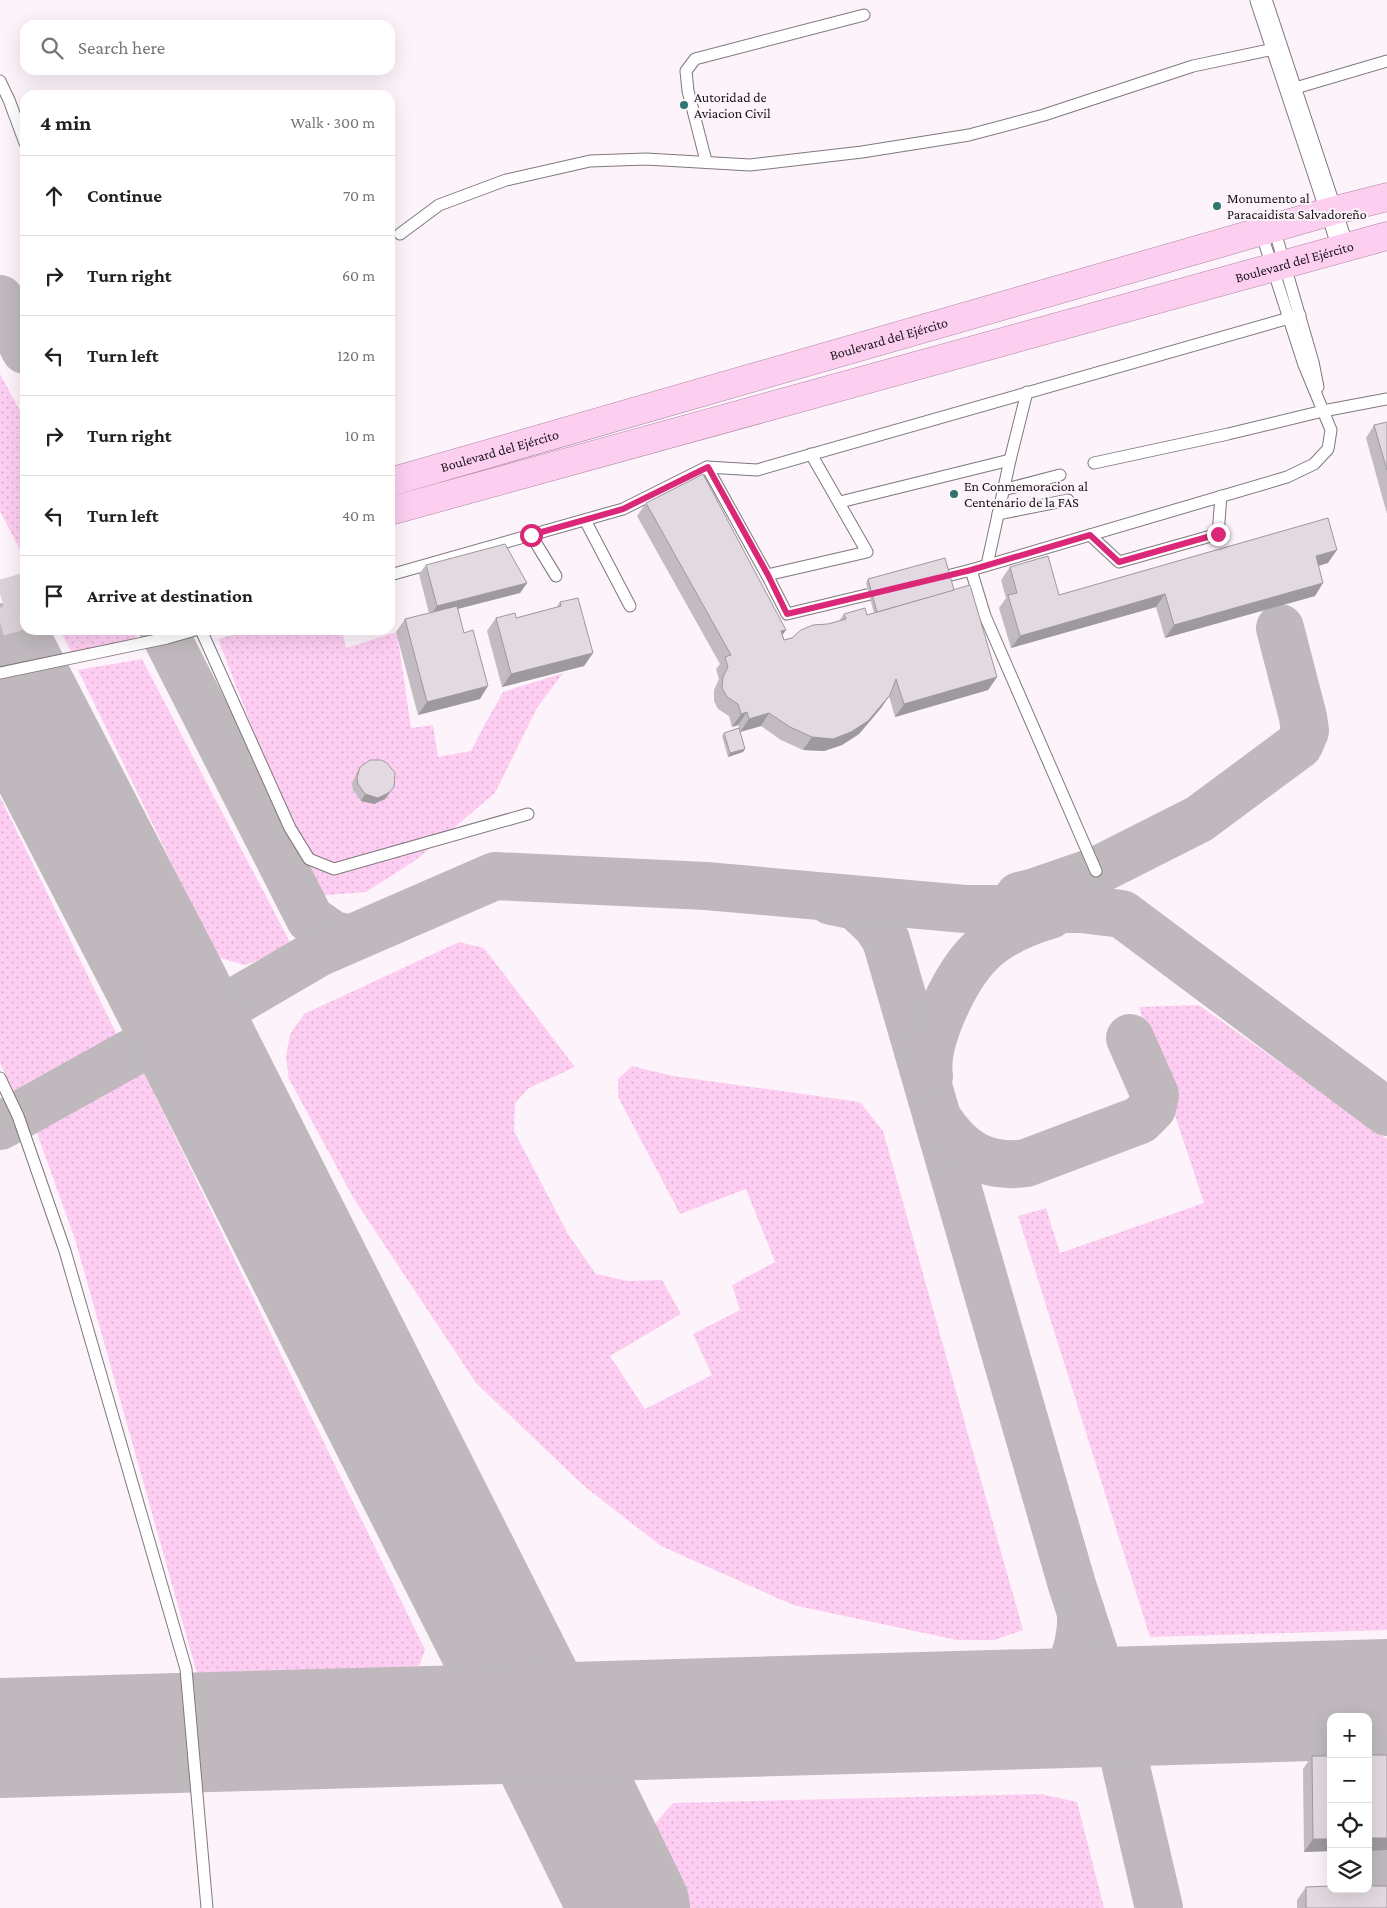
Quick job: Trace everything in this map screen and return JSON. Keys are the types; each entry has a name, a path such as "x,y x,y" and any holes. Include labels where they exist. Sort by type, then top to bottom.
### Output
{"highway":[{"name":"Boulevard del Ejército","path":"395,481 1332,211 1387,197"},
{"name":"Boulevard del Ejército","path":"395,511 1387,236"}],"street":[{"path":"1262,0 1343,247"}],"lane":[{"path":"706,161 688,92 686,71 695,59 864,15"},
{"path":"400,234 439,205 506,180 590,160 646,159 750,165 862,152 970,135 1044,115 1193,66 1278,48"},
{"path":"1292,89 1387,61"},
{"path":"0,81 20,130"},
{"path":"922,582 971,570 1286,477 1314,464 1328,448 1331,430 1323,411 1313,362 1294,317 1268,230"},
{"path":"395,574 623,509 708,467 757,470 1294,317"},
{"path":"987,565 1027,392"},
{"path":"1094,463 1323,411 1387,399"},
{"path":"768,575 867,552 811,454"},
{"path":"840,502 1010,460"},
{"path":"708,467 768,575 787,614 893,589"},
{"path":"1004,490 1060,475"},
{"path":"1090,535 1119,562 1218,534 1221,496"},
{"path":"998,514 1068,500"},
{"path":"584,520 630,606"},
{"path":"531,535 556,576"},
{"path":"971,570 985,616 1096,871"},
{"path":"0,673 178,635"},
{"path":"203,635 290,828 309,859 334,869 528,814"},
{"path":"0,1078 18,1116 65,1251 186,1669 207,1908"}],"shaded area":[{"path":"0,374 20,411 20,550 0,511"},
{"path":"397,632 411,728 433,725 438,757 471,751 503,692 563,673 537,708 495,793 416,860 366,892 317,896 218,639 232,635 343,635 346,648 387,635 395,635"},
{"path":"63,635 136,635 137,637 75,659"},
{"path":"142,659 293,948 245,965 217,957 78,670"},
{"path":"0,797 120,1041 16,1097 0,1063"},
{"path":"459,942 484,948 575,1067 529,1088 515,1103 514,1131 568,1234 596,1274 628,1281 662,1280 681,1314 610,1356 645,1409 712,1375 693,1334 740,1310 732,1285 775,1262 746,1189 680,1214 618,1097 618,1079 632,1066 673,1076 860,1102 883,1131 1023,1630 994,1640 957,1640 793,1605 661,1546 584,1486 476,1383 354,1199 289,1079 286,1057 290,1034 304,1014"},
{"path":"1199,1005 1387,1139 1387,1630 1150,1637 1018,1216 1046,1208 1060,1253 1204,1203 1139,1007"},
{"path":"143,1071 425,1650 419,1666 198,1677 75,1239 35,1128"},
{"path":"1041,1794 1077,1802 1104,1908 688,1908 657,1860 651,1828 673,1803"}],"building":[{"path":"1387,422 1387,470 1374,425"},
{"path":"703,474 786,630 781,631 784,640 792,638 801,630 813,625 828,624 846,619 844,614 865,608 867,615 970,585 997,677 904,704 896,679 890,695 868,721 851,732 833,739 812,737 790,727 769,713 749,719 747,712 741,714 738,704 727,697 722,688 723,677 728,667 725,657 731,655 646,503"},
{"path":"1328,518 1337,550 1316,556 1323,583 1174,625 1165,594 1020,636 1008,595 1017,593 1010,567 1048,556 1059,595"},
{"path":"505,544 527,583 437,606 426,565"},
{"path":"945,558 954,590 877,612 868,579"},
{"path":"578,598 593,653 511,674 496,618 515,613 516,618 561,606 560,602"},
{"path":"457,606 464,633 473,630 488,686 427,702 405,619"},
{"path":"739,728 745,749 730,753 724,733"},
{"path":"370,760 381,760 387,763 395,773 394,787 390,792 378,798 365,794 358,784 357,778 360,767"},
{"path":"1372,1755 1387,1755 1387,1838 1372,1838"},
{"path":"1312,1756 1327,1756 1327,1839 1313,1839"},
{"path":"1327,1886 1327,1893 1372,1893 1372,1886 1387,1886 1387,1908 1306,1908 1306,1887"}],"taxiway":[{"path":"0,299 20,340"},
{"path":"1019,896 1096,871 1199,819 1299,745 1305,731 1303,717 1280,628"},
{"path":"166,635 310,919 333,935 348,938"},
{"path":"215,1081 211,1054 211,1033 218,1018 231,1004 318,953 495,876 706,886 965,909 1081,909 1122,914 1387,1112"},
{"path":"831,901 856,906 876,925 886,940 1072,1585 1112,1707 1159,1908"},
{"path":"929,1076 931,1045 936,1028 943,1010 970,963 987,946 1004,934 1031,921 1050,915"},
{"path":"162,976 177,994 190,1004 207,1007 231,1004"},
{"path":"0,1126 185,1023"},
{"path":"938,1119 955,1141 975,1156 998,1163 1011,1164 1026,1163 1140,1120 1152,1108 1155,1095 1130,1038"},
{"path":"1011,1710 1045,1693 1055,1686 1068,1671 1079,1641 1081,1612"},
{"path":"523,1690 559,1712 600,1721"},
{"path":"570,1785 570,1763 574,1748 583,1735 600,1721"},
{"path":"1372,1869 1387,1868"}],"runway":[{"path":"0,663 162,976 523,1690 630,1908"},
{"path":"0,1738 1387,1699"}],"tunnel":[{"path":"0,594 20,588"},
{"path":"0,622 20,616"}],"place":[{"name":"Autoridad de Aviacion Civil","path":"684,105"},
{"name":"Monumento al Paracaidista Salvadoreño","path":"1217,206"},
{"name":"En Conmemoracion al Centenario de la FAS","path":"954,494"}],"route":[{"path":"531,535 623,509 708,467 768,575 787,614 971,570 1090,535 1119,562 1218,534"}]}
